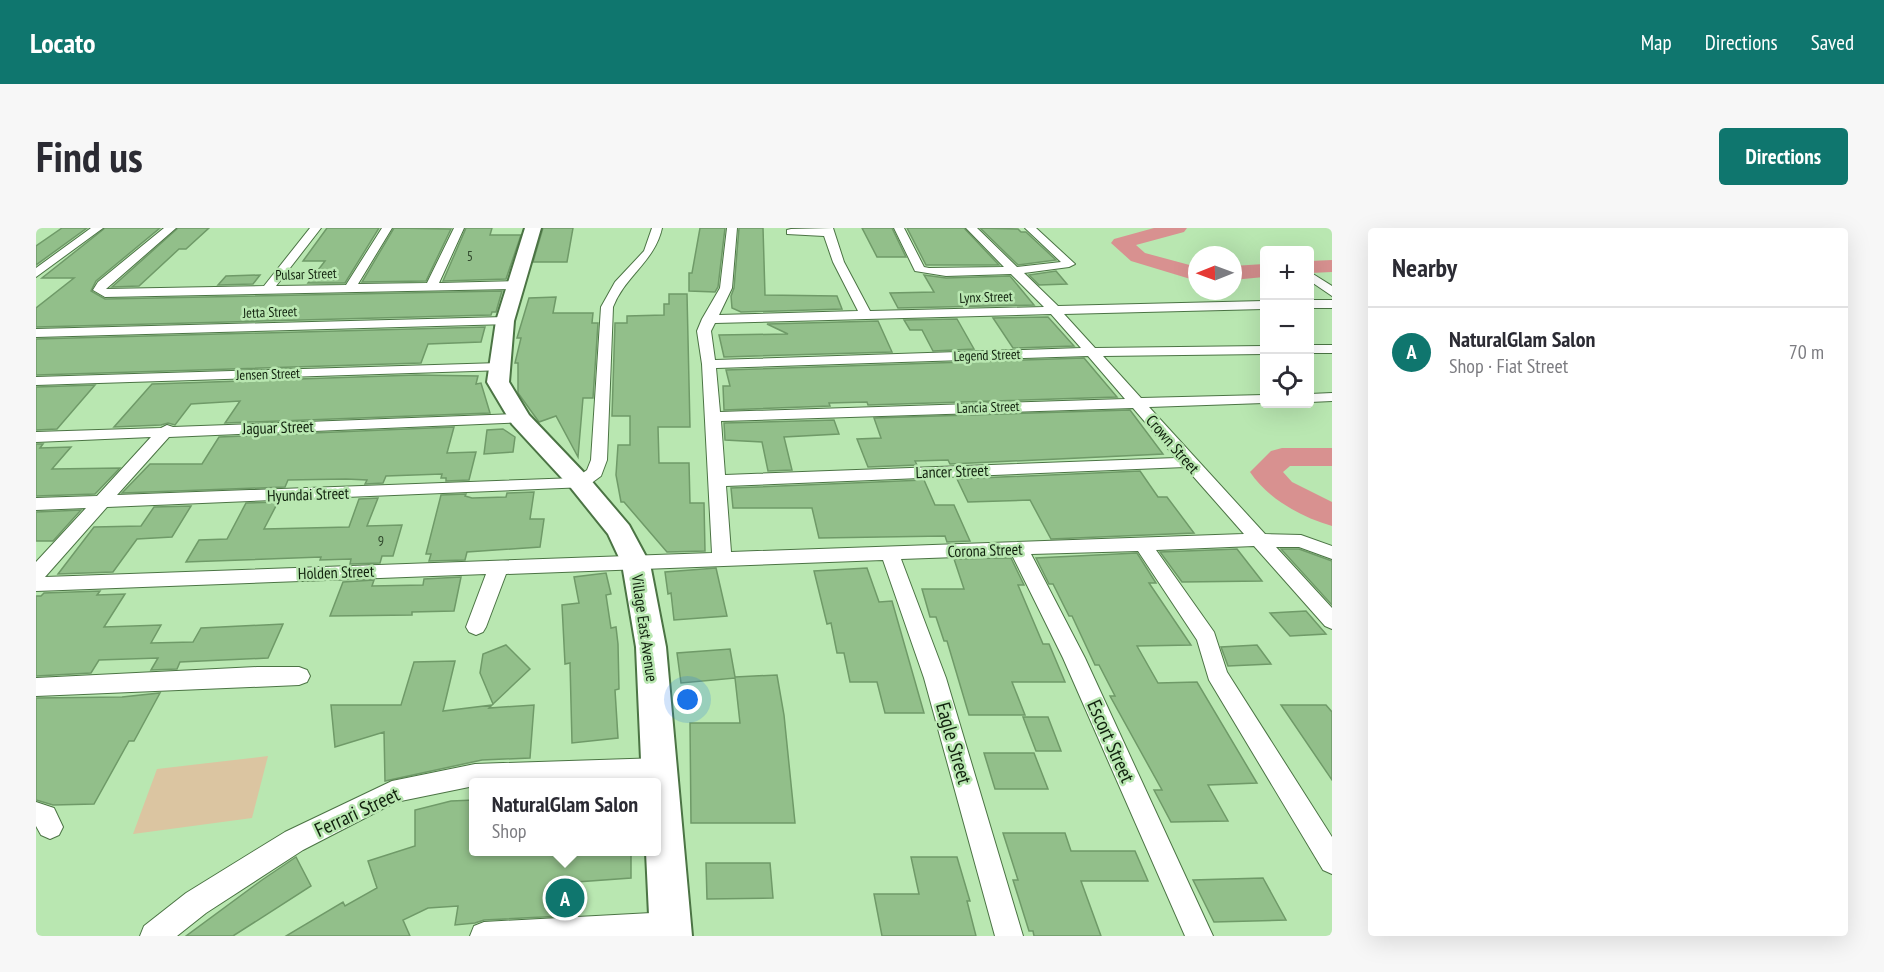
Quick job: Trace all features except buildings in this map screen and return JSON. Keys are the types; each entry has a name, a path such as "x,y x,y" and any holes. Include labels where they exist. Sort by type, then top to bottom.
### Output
{"street":[{"path":"36,273 98,228"},
{"name":"Pulsar Street","path":"171,228 102,285 99,291 105,293 515,285"},
{"path":"267,290 316,228"},
{"path":"350,288 387,228"},
{"path":"432,286 459,228"},
{"name":"Village East Avenue","path":"533,228 505,321 498,382 520,419 580,483 620,531 636,564 651,647 661,778"},
{"path":"580,483 595,472 599,460 607,307 611,291 648,254 653,247 657,228"},
{"path":"722,560 709,364 704,332 708,319 726,288 732,228"},
{"path":"899,228 922,272 934,274 1011,270 1069,264 1030,228"},
{"name":"Crown Street","path":"971,228 1011,270 1036,290 1257,540 1332,621"},
{"path":"791,232 828,230 844,277 853,287 866,315"},
{"path":"1314,279 1332,292"},
{"path":"1314,304 1332,304"},
{"name":"Lynx Street","path":"708,319 1260,305"},
{"name":"Jetta Street","path":"36,333 505,321"},
{"path":"1314,349 1332,349"},
{"name":"Legend Street","path":"709,364 1091,352 1260,350"},
{"name":"Jensen Street","path":"36,381 500,367"},
{"path":"1314,398 1332,397"},
{"name":"Lancia Street","path":"712,417 1260,399"},
{"name":"Jaguar Street","path":"36,437 167,430 520,419"},
{"path":"36,574 167,430"},
{"name":"Lancer Street","path":"717,481 1188,462"},
{"name":"Hyundai Street","path":"36,504 580,483"},
{"name":"Corona Street","path":"636,564 1257,540 1301,541 1332,553"},
{"path":"1142,543 1207,638 1217,674 1332,861"},
{"name":"Escort Street","path":"1018,548 1074,658 1199,936"},
{"name":"Eagle Street","path":"890,554 935,678 1009,936"},
{"name":"Holden Street","path":"36,584 499,566 636,564"},
{"path":"476,627 499,566"},
{"path":"36,687 299,676"},
{"name":"Ferrari Street","path":"154,936 195,903 294,842 392,792 475,775 660,769"},
{"name":"Village East Avenue","path":"661,784 671,931"},
{"path":"484,936 671,931"}],"shaded area":[{"path":"268,756 252,818 133,834 157,769"}],"waterway":[{"path":"1177,228 1121,243 1138,257 1188,271"},
{"path":"1314,267 1332,266"},
{"path":"1242,272 1260,271"},
{"path":"1332,457 1282,457 1265,472 1281,489 1332,515"}],"place":[{"name":"NaturalGlam Salon","path":"565,898"}]}
